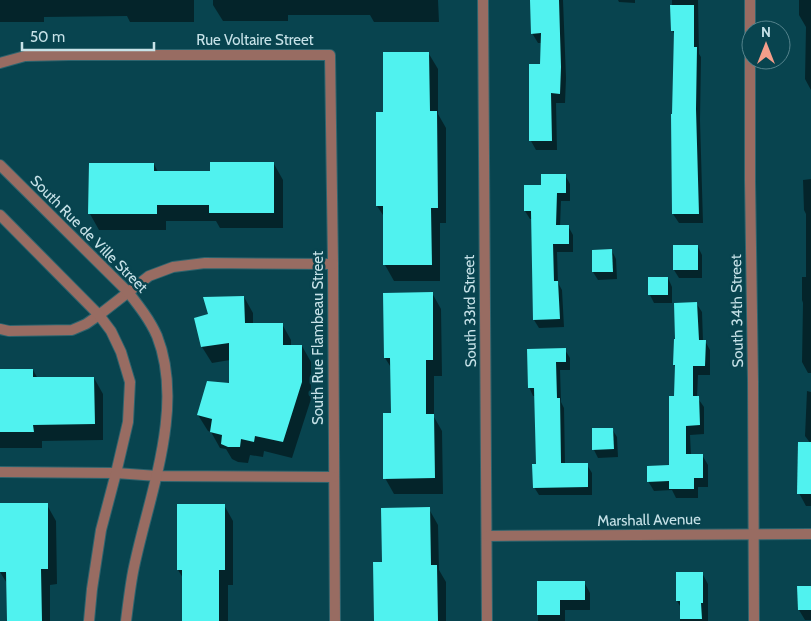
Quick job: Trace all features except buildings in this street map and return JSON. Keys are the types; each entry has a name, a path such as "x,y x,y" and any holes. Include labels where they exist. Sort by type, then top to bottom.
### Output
{"street":[{"name":"South 33rd Street","path":"483,0 487,621"},
{"name":"South 34th Street","path":"750,0 754,621"},
{"name":"Rue Voltaire Street","path":"0,63 25,56 330,55"},
{"name":"South Rue Flambeau Street","path":"330,55 335,621"},
{"name":"South Rue de Ville Street","path":"0,165 128,292 143,310 157,336 163,357 167,378 166,420 157,476 133,571 126,621"},
{"path":"0,215 98,315 111,331 121,352 130,382 128,422 101,530 89,621"},
{"path":"0,329 72,330 86,324 149,276 173,266 205,263 333,264"},
{"path":"0,472 116,473 157,476 334,477"},
{"name":"Marshall Avenue","path":"487,536 811,534"}]}
